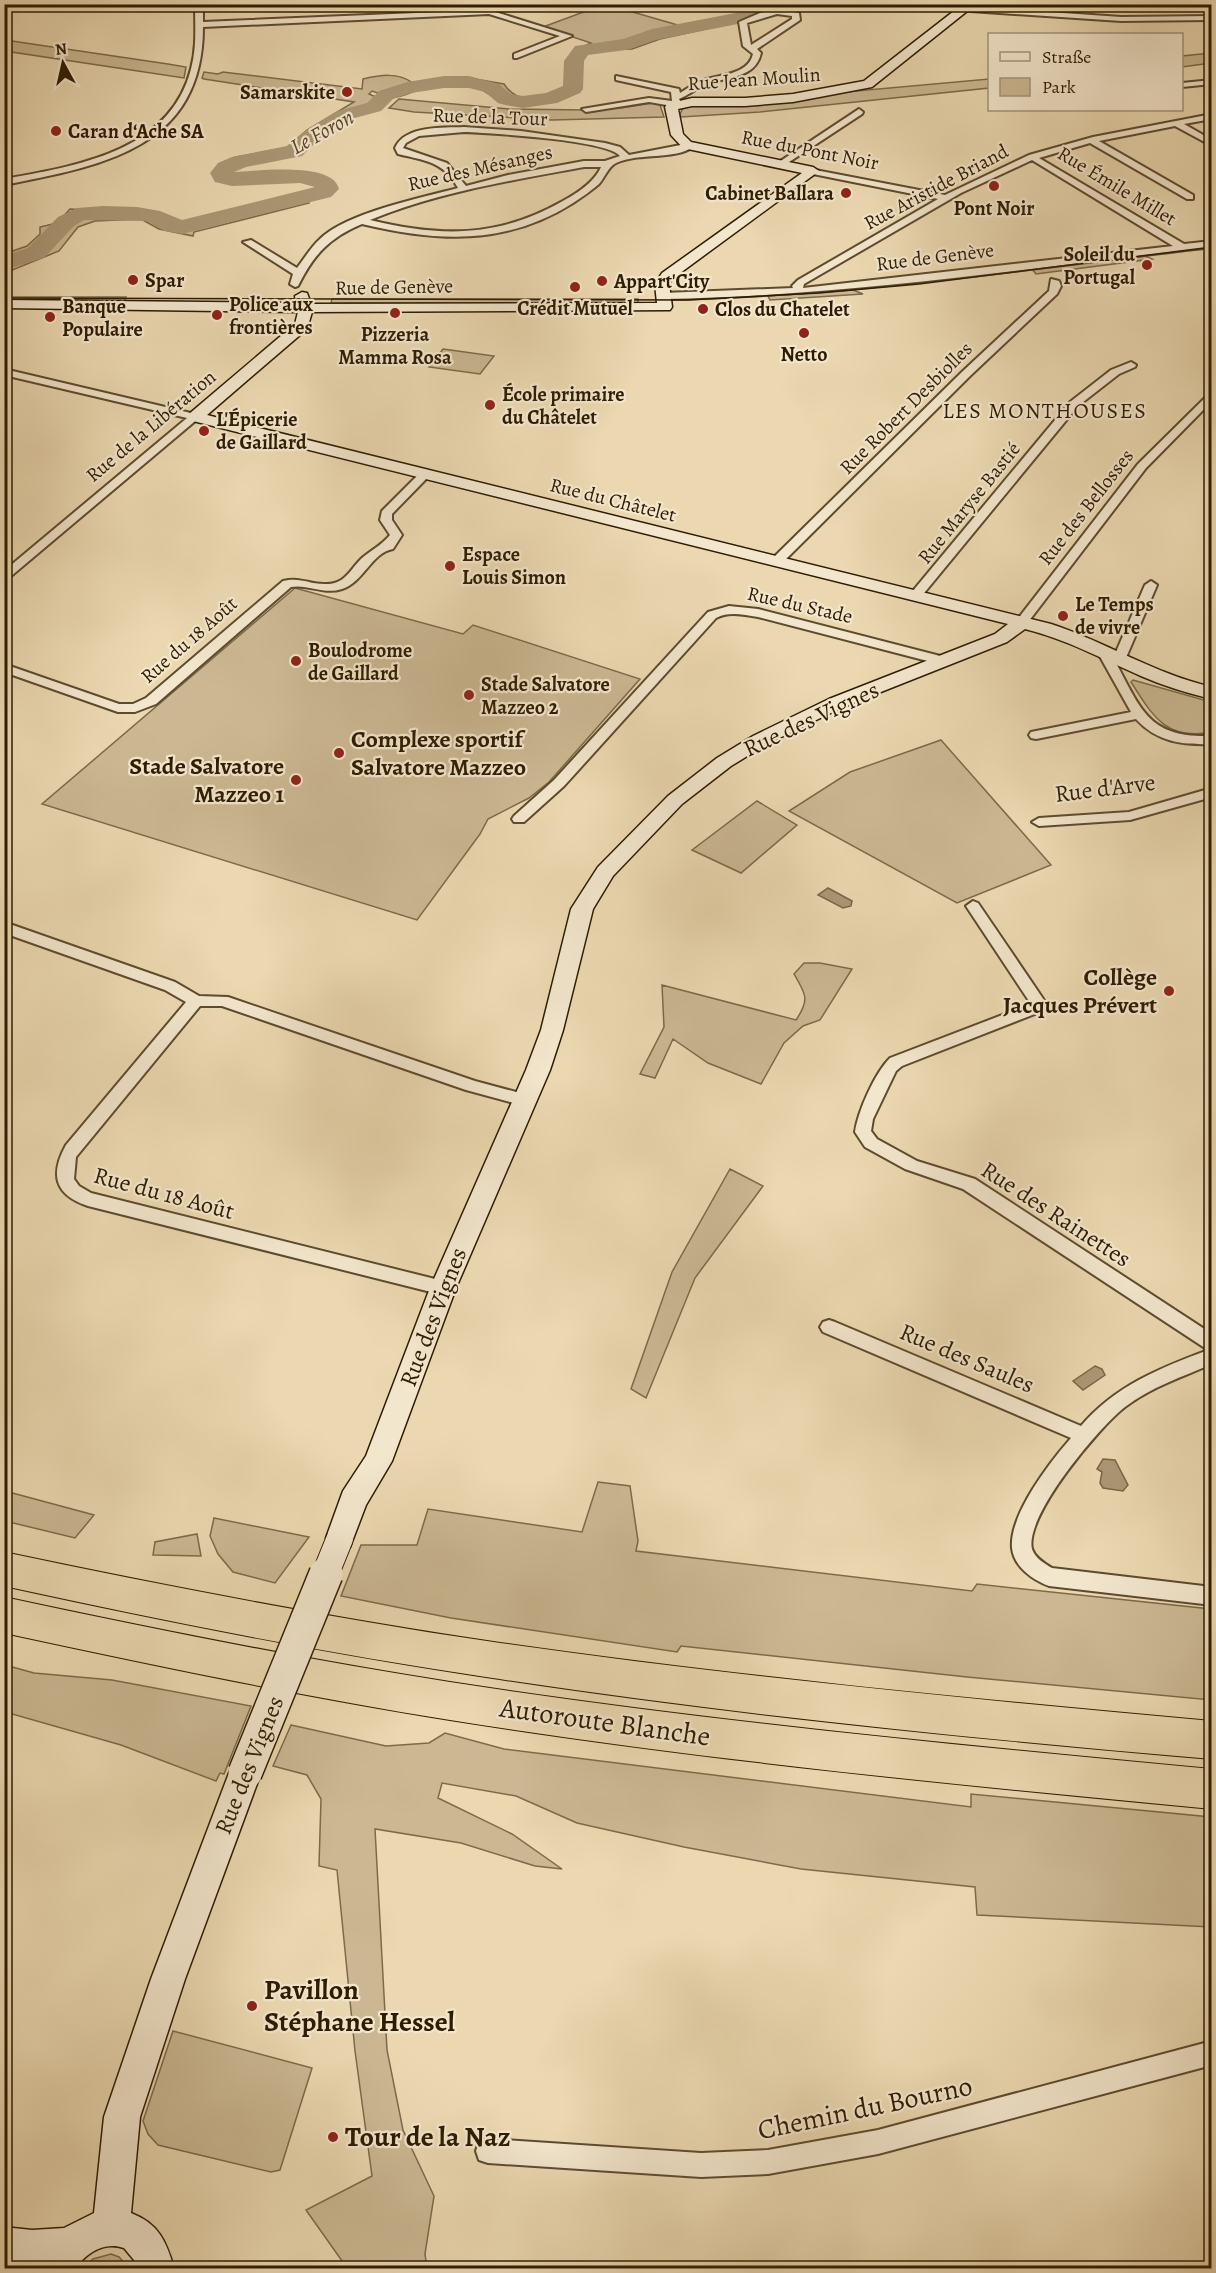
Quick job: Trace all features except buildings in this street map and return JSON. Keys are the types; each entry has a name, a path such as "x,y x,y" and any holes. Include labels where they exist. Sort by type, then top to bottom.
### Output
{"highway":[{"name":"Autoroute Blanche","path":"4,1569 278,1624 384,1643 544,1667 833,1703 1212,1740"},
{"name":"Autoroute Blanche","path":"4,1615 340,1683 581,1720 951,1764 1212,1789"}],"street":[{"path":"4,182 106,159 131,149 156,134 170,117 194,74 199,4"},
{"path":"966,6 1000,12 1108,18 1212,18"},
{"name":"Rue Jean Moulin","path":"692,146 680,141 675,127 671,109 676,101 785,99 860,86 872,82 966,6"},
{"path":"1062,15 1077,7 1108,18"},
{"path":"586,109 649,100 676,101 704,82 746,69 757,58 756,51 752,49 747,44 743,22 779,11 792,12 797,16 796,20 752,49"},
{"path":"198,25 489,12 568,36 517,56"},
{"path":"619,78 676,91 676,101"},
{"path":"1183,85 1212,82"},
{"path":"1173,111 1176,122 1212,144"},
{"path":"780,164 859,112"},
{"name":"Rue Aristide Briand","path":"799,291 797,286 801,282 946,198 1032,157 1092,141 1212,116"},
{"name":"Rue de la Tour","path":"462,188 454,172 446,165 424,156 401,152 399,148 402,141 410,135 428,131 492,131 550,136 623,154"},
{"path":"1092,141 1191,197"},
{"name":"Rue du Pont Noir","path":"692,146 946,198"},
{"name":"Rue des Mésanges","path":"301,296 298,273 324,240 336,231 359,220 462,188 584,164 607,164 623,154 668,152 692,146"},
{"name":"Rue Émile Millet","path":"1032,157 1182,247"},
{"path":"359,220 440,236 509,230 543,218 580,194 596,182 607,164"},
{"path":"664,302 662,284 667,276 813,171"},
{"path":"248,242 298,273"},
{"name":"Rue de Genève","path":"4,304 301,296 664,302 799,291 1116,257 1212,244"},
{"name":"Rue Robert Desbiolles","path":"777,561 959,380 1054,292 1056,286 1054,281"},
{"name":"Rue de Genève","path":"4,294 282,294 301,296"},
{"name":"Rue de la Libération","path":"4,578 301,327 304,322 301,296"},
{"name":"Rue Maryse Bastié","path":"916,595 1074,404 1115,372 1131,365"},
{"path":"4,372 195,417"},
{"name":"Rue des Bellosses","path":"1021,623 1142,466 1212,394"},
{"name":"Rue du Châtelet","path":"195,417 1021,623"},
{"name":"Rue du 18 Août","path":"4,668 118,708 135,708 151,701 287,584 299,582 324,588 335,587 375,566 394,539 396,532 386,519 386,513 424,475"},
{"path":"1112,656 1151,585"},
{"name":"Rue du Stade","path":"519,819 559,783 712,615 720,610 731,609 758,614 943,661"},
{"path":"1021,623 1069,636 1164,681 1212,693"},
{"name":"Rue des Vignes","path":"111,2227 122,2117 168,1979 245,1773 340,1538 353,1500 378,1461 443,1288 525,1100 552,1030 582,909 601,879 627,846 675,800 753,744 808,716 1001,638 1021,623"},
{"name":"Rue d'Arve","path":"1112,656 1138,715 1148,726 1160,734 1187,741 1212,740"},
{"path":"1036,735 1138,715"},
{"name":"Rue d'Arve","path":"1039,822 1130,816 1212,792"},
{"name":"Rue des Rainettes","path":"974,906 1040,1006 896,1062 890,1068 865,1119 863,1127 866,1137 871,1143 911,1165 969,1184 1212,1344"},
{"path":"4,927 170,986 196,1001 223,1001 472,1086 525,1100"},
{"name":"Rue du 18 Août","path":"196,1001 72,1149 63,1166 63,1173 72,1191 88,1199 443,1288"},
{"name":"Rue des Saules","path":"829,1327 1086,1436"},
{"path":"1212,1356 1126,1396 1106,1411 1045,1486 1035,1502 1022,1541 1028,1561 1041,1573 1061,1579 1212,1596"},
{"name":"Chemin du Bourno","path":"488,2151 701,2165 768,2162 878,2142 1212,2054"},
{"path":"4,2245 32,2248 61,2257 89,2231 111,2227 122,2228 141,2238 159,2265"}],"green space":[{"path":"605,4 688,28 661,31 618,43 586,47 572,58 570,85 568,64 571,55 591,43 543,27"},
{"path":"758,14 738,22 660,39 632,49 592,50 631,45 645,39 682,33"},
{"path":"5,40 186,67 184,78 5,51"},
{"path":"1211,53 1211,63 1183,67 1183,56"},
{"path":"204,72 218,74 223,72 362,89 363,79 382,76 401,77 413,83 463,77 504,84 518,97 527,99 544,96 570,85 569,90 528,101 514,100 495,86 465,80 411,86 384,95 372,91 369,94 376,97 371,102 376,102 346,112 313,130 291,150 234,162 219,169 217,173 221,179 233,180 304,177 324,186 321,191 184,226 189,229 303,201 308,200 309,203 194,232 193,236 159,229 141,219 95,221 78,227 59,251 5,273 4,254 27,246 40,234 40,227 57,223 70,209 160,214 181,225 318,188 314,183 302,180 226,182 215,179 212,173 219,164 236,157 286,148 307,130 354,102 204,79 202,78"},
{"path":"988,79 988,88 760,112 681,117 683,108"},
{"path":"461,83 484,87 502,99 513,103 496,99 477,87 458,85 431,87 387,97 414,88"},
{"path":"399,99 509,109 586,110 621,108 659,102 664,117 552,120 414,112 389,108"},
{"path":"1145,256 1152,259 1036,274 1031,268"},
{"path":"853,290 863,294 770,300 768,296"},
{"path":"5,297 126,297 124,304 5,302"},
{"path":"332,299 638,299 638,303 331,303"},
{"path":"443,349 494,356 480,374 429,367"},
{"name":"Complexe sportif Salvatore Mazzeo","path":"295,588 463,634 473,625 640,679 549,782 529,798 488,819 480,834 417,920 42,804"},
{"path":"1133,680 1211,702 1211,732 1182,733 1162,723 1146,705 1131,682"},
{"path":"941,740 1051,865 957,903 789,811 850,772"},
{"path":"757,801 797,825 741,873 692,850"},
{"path":"804,963 820,963 852,969 820,1020 803,1026 784,1043 761,1084 708,1063 673,1039 655,1078 640,1074 664,1027 662,985 796,1020 805,1002 805,997 794,974"},
{"path":"730,1169 763,1186 695,1278 646,1398 631,1389 672,1272"},
{"path":"598,1482 630,1486 638,1541 636,1551 972,1591 977,1584 1211,1609 1211,1700 967,1677 681,1646 677,1652 451,1618 341,1596 361,1545 417,1545 428,1509 582,1532"},
{"path":"5,1491 94,1515 75,1538 5,1521"},
{"path":"214,1518 309,1537 275,1583 233,1572 218,1554 210,1536"},
{"path":"197,1534 201,1556 153,1555 155,1542"},
{"path":"5,1665 34,1673 112,1680 251,1706 224,1774 220,1773 216,1781 121,1745 5,1712"},
{"path":"291,1725 386,1746 429,1743 445,1733 504,1749 971,1807 971,1794 1211,1817 1211,1927 977,1915 975,1887 801,1869 684,1847 577,1823 516,1796 442,1783 438,1798 512,1834 562,1869 535,1866 461,1843 375,1829 387,2050 403,2130 434,2196 425,2254 427,2268 347,2268 306,2210 372,2176 355,2051 337,1870 319,1866 321,1799 307,1775 273,1766"},
{"path":"173,2031 312,2068 280,2170 271,2172 158,2145 148,2134 143,2121"},
{"path":"111,2254 119,2257 129,2268 83,2268 93,2259"}],"shaded area":[{"path":"828,888 852,901 851,906 843,908 818,895"},
{"path":"1095,1366 1102,1369 1105,1375 1083,1390 1073,1381"},
{"path":"1103,1459 1115,1460 1128,1485 1123,1491 1103,1488 1100,1483 1102,1472 1097,1469"}],"waterway":[{"name":"Le Foron","path":"4,263 36,253 66,222 77,215 137,214 152,216 173,226 182,227 323,192 328,189 327,184 320,180 300,176 232,179 223,177 221,173 226,168 240,162 294,151 312,135 344,115 374,107 386,95 407,88 444,82 469,82 492,88 505,99 523,102 550,99 573,89 574,61 582,50 626,44 652,35 746,17 756,12 760,4"}],"tram line":[{"path":"4,298 688,300 819,293 919,284 1212,247"}],"place":[{"name":"Samarskite","path":"347,92"},
{"name":"Caran d‘Ache SA","path":"56,131"},
{"name":"Pont Noir","path":"994,186"},
{"name":"Cabinet Ballara","path":"846,193"},
{"name":"Soleil du Portugal","path":"1147,265"},
{"name":"Spar","path":"133,280"},
{"name":"Appart'City","path":"602,281"},
{"name":"Crédit Mutuel","path":"575,287"},
{"name":"Clos du Chatelet","path":"703,309"},
{"name":"Pizzeria Mamma Rosa","path":"395,313"},
{"name":"Police aux frontières","path":"217,315"},
{"name":"Banque Populaire","path":"50,317"},
{"name":"Netto","path":"804,333"},
{"name":"École primaire du Châtelet","path":"490,405"},
{"name":"L'Épicerie de Gaillard","path":"204,431"},
{"name":"Espace Louis Simon","path":"450,566"},
{"name":"Le Temps de vivre","path":"1063,616"},
{"name":"Boulodrome de Gaillard","path":"296,661"},
{"name":"Stade Salvatore Mazzeo 2","path":"469,695"},
{"name":"Complexe sportif Salvatore Mazzeo","path":"339,753"},
{"name":"Stade Salvatore Mazzeo 1","path":"296,780"},
{"name":"Collège Jacques Prévert","path":"1169,991"},
{"name":"Pavillon Stéphane Hessel","path":"252,2006"},
{"name":"Tour de la Naz","path":"333,2137"}],"district":[{"name":"LES MONTHOUSES","path":"1045,411"}]}
